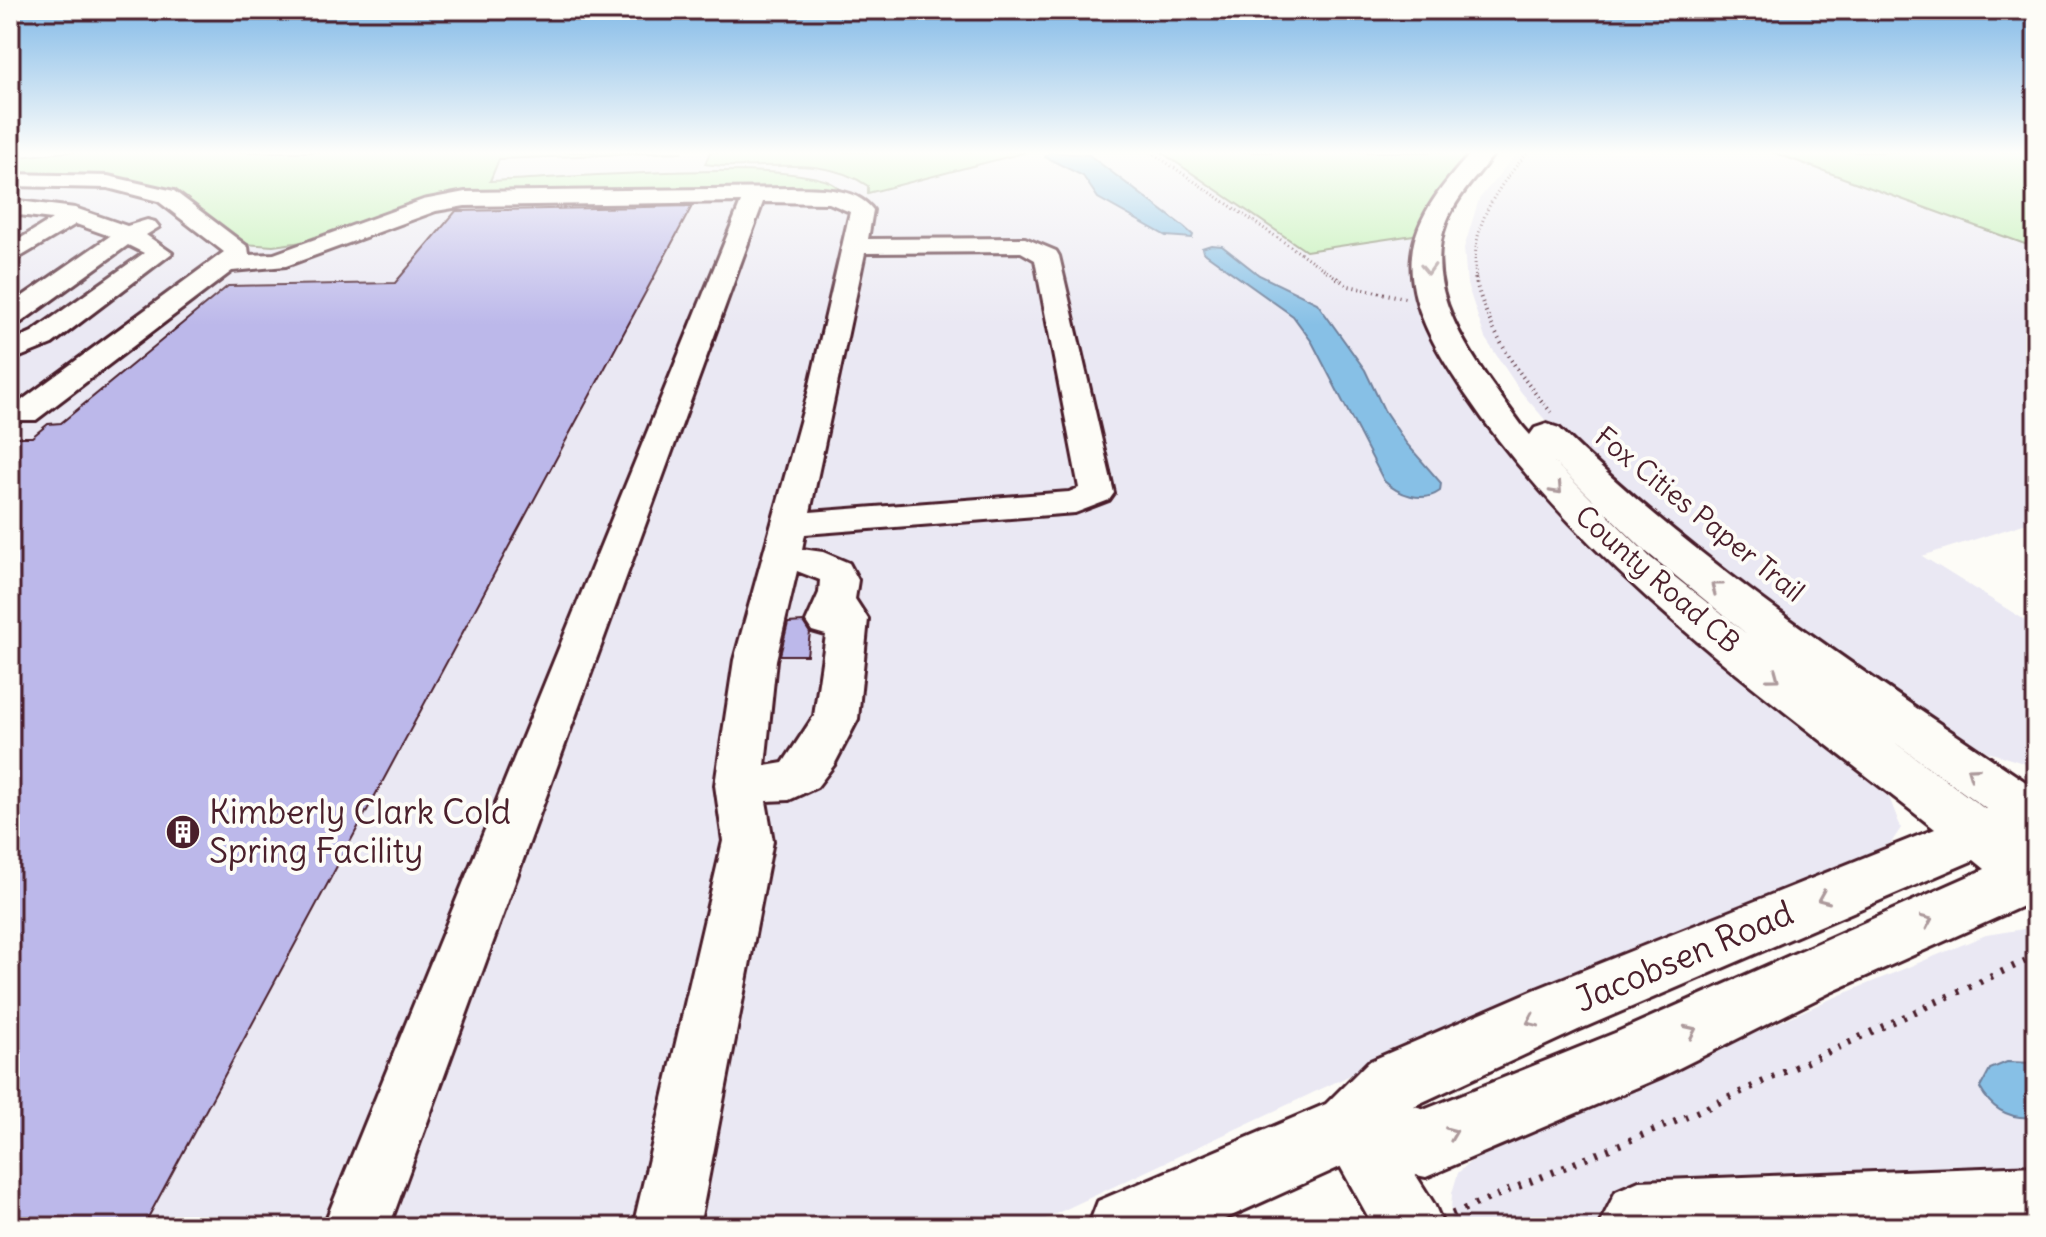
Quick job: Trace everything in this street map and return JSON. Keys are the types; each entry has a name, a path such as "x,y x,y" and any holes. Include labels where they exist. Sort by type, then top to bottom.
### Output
{"main road":[{"name":"County Road CB","path":"1441,210 1432,225 1426,273 1444,333 1486,401 1540,472 1634,567 2035,875"},
{"name":"County Road CB","path":"1464,210 1454,248 1455,274 1468,322 1483,353 1513,397 1575,466 1679,560 2034,814"},
{"name":"Jacobsen Road","path":"1124,1227 1350,1128 1391,1084 1556,1010 1978,834 2034,814"},
{"path":"1350,1128 1426,1143 1638,1055 1810,973 2035,875"}],"street":[{"path":"10,228 40,210 75,215 117,229 160,253 42,338 10,352"},
{"path":"226,264 277,261 418,210"},
{"path":"356,1227 749,210"},
{"path":"666,1227 748,841 739,785 755,660 791,524 856,246 862,210"},
{"path":"22,278 117,229 188,211 239,252 25,413"},
{"path":"10,256 75,215"},
{"path":"10,317 117,229"},
{"path":"791,524 1075,502 1097,493 1047,256 1025,245 856,246"},
{"path":"739,785 789,782 811,764 821,741 836,719 848,619 838,602 839,579 836,571 810,560 782,560"},
{"path":"1350,1128 1428,1222"},
{"path":"1631,1227 1639,1214 2004,1208"}],"path":[{"path":"1236,210 1349,286 1370,293 1434,301"},
{"name":"Fox Cities Paper Trail","path":"1486,210 1477,229 1475,272 1483,303 1498,339 1557,419"},
{"path":"1428,1222 1691,1115 2036,956"}],"shaded area":[{"name":"Kimberly Clark Cold Spring Facility","path":"10,210 1246,210 1306,251 1420,234 1454,376 1491,434 1571,523 1673,624 1889,797 1901,828 1891,843 1391,1056 1028,1227 10,1227"},
{"path":"1476,210 1931,210 2036,248 2036,525 2030,522 1922,556 2036,627 2036,767 1988,752 1856,676 1799,636 1560,437 1521,392 1485,338 1467,284 1464,248"},
{"path":"2036,927 2036,1227 1450,1227 1452,1193 1458,1173 1470,1162 1826,1001 1986,935"}],"green space":[{"path":"196,210 432,210 310,241 273,246 244,244"},
{"path":"1246,210 1429,210 1420,234 1306,251"},
{"path":"1931,210 2036,210 2036,248"}],"water":[{"path":"1119,210 1161,210 1193,235 1192,238 1166,236"},
{"path":"1222,246 1259,275 1317,303 1365,370 1384,410 1406,443 1441,483 1440,491 1426,497 1410,496 1384,481 1312,342 1293,316 1203,252 1202,248"},
{"path":"2007,1062 2036,1063 2036,1117 2018,1117 2003,1112 1990,1102 1980,1088 1990,1069"}],"building":[{"name":"Kimberly Clark Cold Spring Facility","path":"690,210 143,1227 10,1227 10,437 32,437 48,424 61,423 228,286 395,283 456,211"},
{"path":"803,622 810,633 807,655 780,655 788,623"}],"place":[{"name":"Kimberly Clark Cold Spring Facility","path":"183,832"}]}
